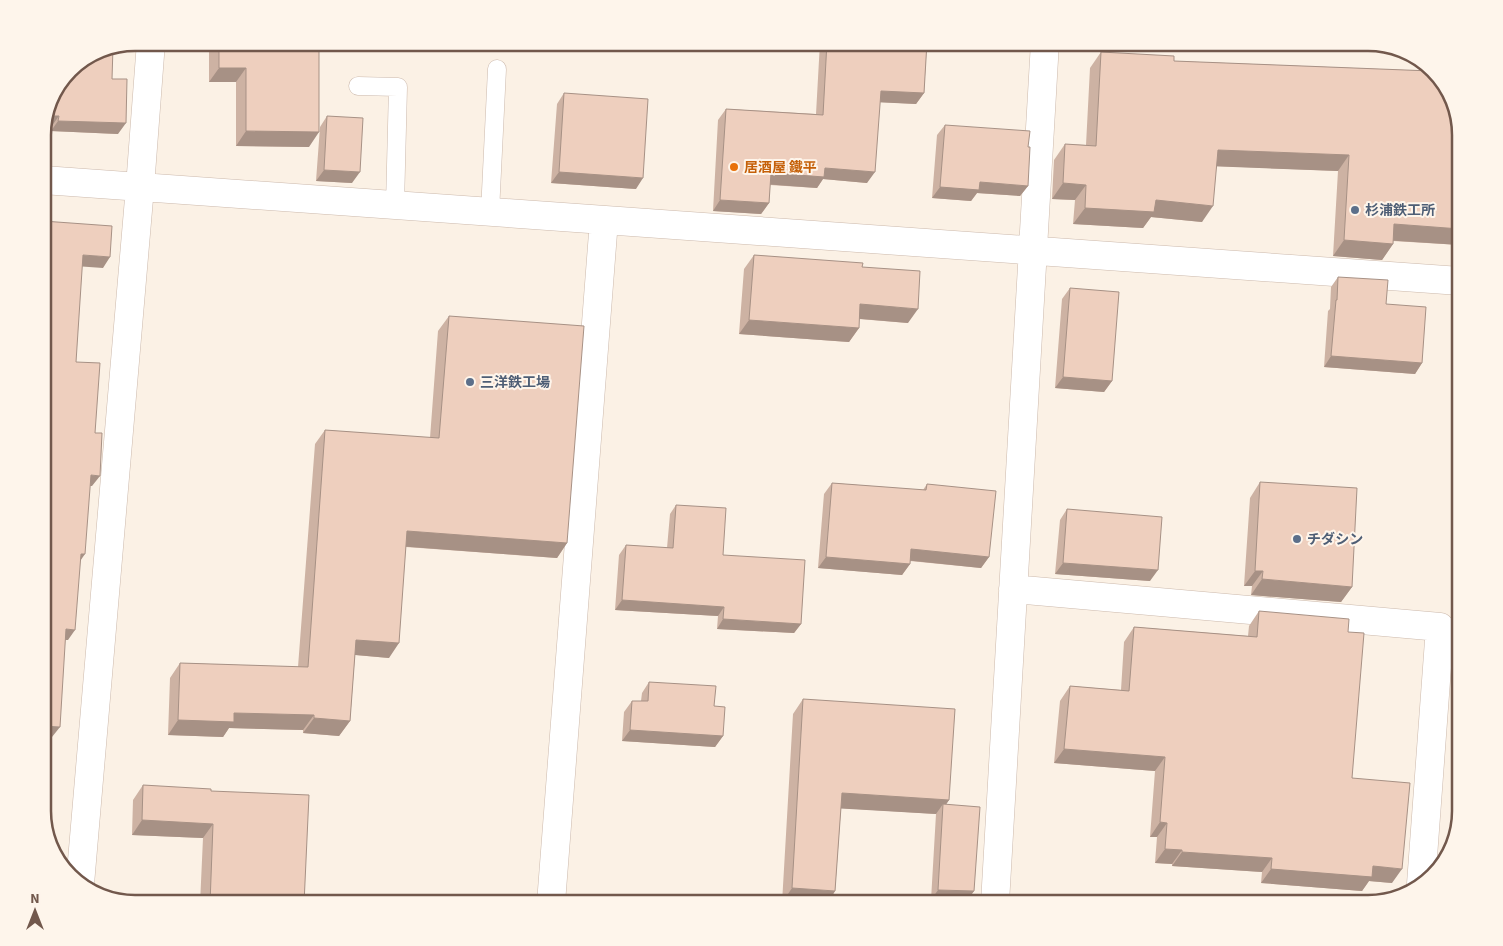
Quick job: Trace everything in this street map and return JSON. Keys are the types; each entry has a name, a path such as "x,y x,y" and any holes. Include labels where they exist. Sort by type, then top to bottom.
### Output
{"street":[{"path":"81,874 150,51"},
{"path":"996,895 1044,51"},
{"path":"51,181 1452,279"},
{"path":"552,895 604,220"},
{"path":"1013,589 1440,627 1422,875"}],"lane":[{"path":"490,212 498,69"},
{"path":"358,86 398,87 395,205"}],"building":[{"path":"219,51 319,51 319,132 246,131 246,68 219,68"},
{"path":"827,51 926,51 924,93 881,91 875,172 825,168 824,177 771,173 769,203 720,200 726,109 823,115"},
{"path":"1101,52 1174,56 1174,61 1421,71 1440,93 1450,119 1452,130 1452,228 1394,224 1393,244 1344,240 1349,155 1218,150 1213,206 1156,200 1154,212 1085,208 1086,185 1063,183 1065,144 1096,146"},
{"path":"113,55 112,79 127,79 126,123 58,121 59,116 54,116 60,98 69,84 89,65"},
{"path":"564,93 648,99 643,178 559,172"},
{"path":"327,116 363,118 360,172 324,170"},
{"path":"945,125 1030,131 1028,186 980,182 979,190 940,187"},
{"path":"51,222 112,226 110,257 83,255 76,362 100,363 95,433 102,433 100,476 91,475 85,554 81,554 75,630 66,629 60,727 51,726"},
{"path":"754,255 863,263 862,267 920,271 918,309 860,304 859,328 749,320"},
{"path":"1338,277 1388,280 1386,304 1426,307 1422,363 1331,356"},
{"path":"1070,288 1119,292 1112,381 1063,377"},
{"path":"449,316 584,326 567,543 407,531 399,643 356,640 350,721 314,718 314,715 234,713 234,722 178,720 180,663 308,667 325,430 439,438"},
{"path":"1260,482 1357,488 1352,587 1262,579 1263,571 1255,571"},
{"path":"832,483 926,490 927,484 996,491 989,557 911,549 910,564 826,557"},
{"path":"676,505 726,508 723,555 805,560 801,624 723,619 724,607 622,600 626,545 673,548"},
{"path":"1067,509 1162,517 1158,570 1063,563"},
{"path":"1259,611 1349,619 1348,632 1364,633 1352,778 1410,783 1402,869 1373,866 1372,877 1271,869 1272,858 1182,852 1182,850 1165,849 1167,823 1160,822 1165,757 1064,749 1070,686 1129,691 1134,627 1257,637"},
{"path":"649,682 716,686 714,706 725,707 723,736 630,730 632,701 648,701"},
{"path":"803,699 955,709 949,800 842,793 835,891 792,888"},
{"path":"143,785 211,789 211,791 309,795 304,895 210,895 213,824 142,820"},
{"path":"943,804 980,807 974,891 938,890"}],"place":[{"name":"居酒屋 鐵平","path":"734,167"},
{"name":"杉浦鉄工所","path":"1355,210"},
{"name":"三洋鉄工場","path":"470,382"},
{"name":"チダシン","path":"1297,539"}]}
